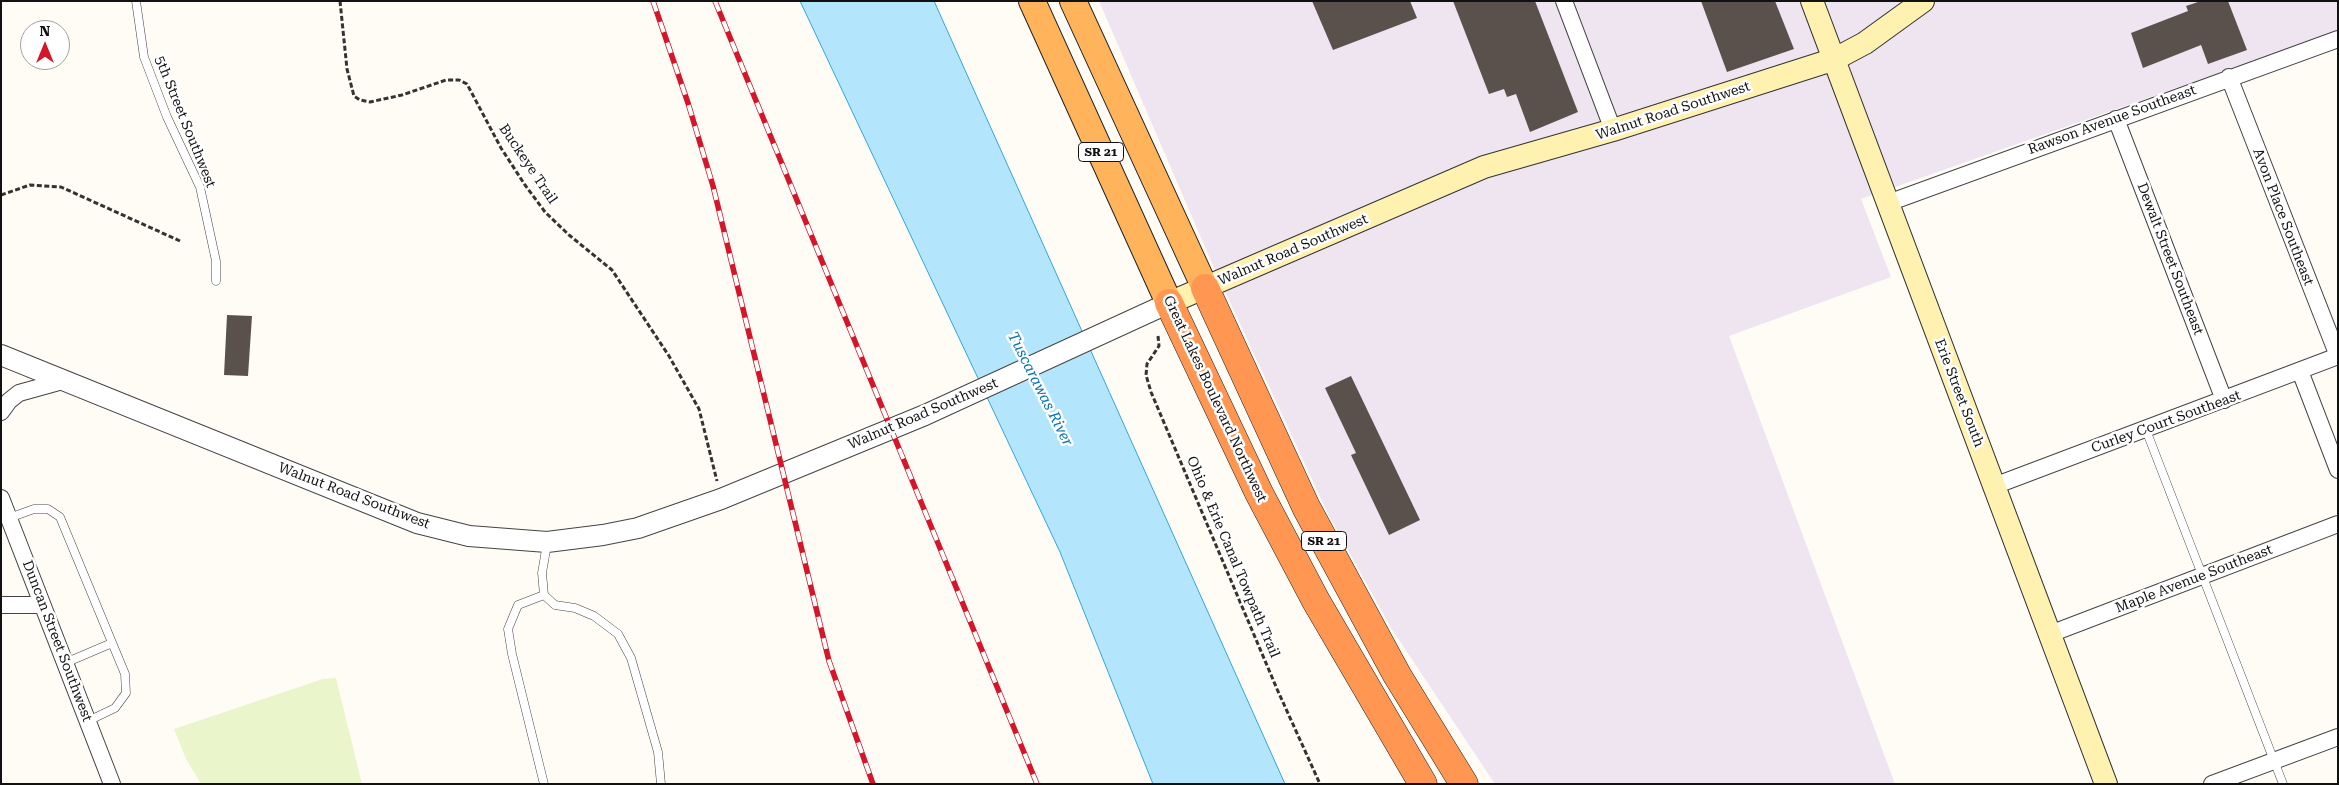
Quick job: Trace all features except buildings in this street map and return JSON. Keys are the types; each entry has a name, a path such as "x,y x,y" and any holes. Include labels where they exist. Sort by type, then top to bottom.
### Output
{"highway":[{"name":"Great Lakes Boulevard Northwest","path":"1032,1 1169,303 1250,475 1316,601 1423,784"},
{"name":"SR 21","path":"1073,1 1204,288 1319,532 1397,675 1464,784"}],"main road":[{"name":"Erie Street South","path":"1812,1 2106,784"},
{"name":"Walnut Road Southwest","path":"1169,303 1484,168 1613,130 1834,59 1865,43 1923,1"}],"street":[{"path":"1564,1 1613,130"},
{"name":"Rawson Avenue Southeast","path":"1888,203 2228,77 2338,39"},
{"name":"Avon Place Southeast","path":"2228,77 2338,356"},
{"name":"Dewalt Street Southeast","path":"2116,119 2224,400"},
{"name":"Walnut Road Southwest","path":"1,355 417,523 469,536 547,542 638,528 721,499 925,415 1119,328 1169,303"},
{"name":"Curley Court Southeast","path":"1994,486 2338,356"},
{"path":"2300,371 2338,470"},
{"path":"1,412 9,400 19,393 66,380"},
{"name":"Duncan Street Southwest","path":"1,498 112,784"},
{"name":"Maple Avenue Southeast","path":"2050,634 2338,524"},
{"path":"1,604 42,605"},
{"path":"2212,784 2338,737"}],"lane":[{"name":"5th Street Southwest","path":"136,1 144,56 167,117 200,187 216,261 216,281"},
{"path":"2146,430 2283,784"},
{"path":"9,518 34,509 48,509 60,517 125,674 126,693 114,708 88,721"},
{"path":"547,542 542,573 544,595 555,605 575,608 594,616 618,634 631,658 658,752 661,784"},
{"path":"544,595 518,606 508,629 512,654 544,784"},
{"path":"65,663 112,643"}],"path":[{"name":"Buckeye Trail","path":"340,1 347,69 354,96 360,100 370,102 402,95 446,80 459,80 467,84 501,148 545,212 569,236 612,270 669,356 696,402 707,435 716,481"},
{"path":"1,195 30,185 61,187 180,241"},
{"name":"Ohio & Erie Canal Towpath Trail","path":"1159,336 1159,346 1147,364 1146,376 1151,392 1277,689 1320,784"}],"shaded area":[{"path":"1099,1 2338,1 2338,31 1861,199 1891,277 1729,336 1895,784 1495,784 1391,628 1328,514 1211,261"}],"green space":[{"path":"336,678 362,784 202,784 200,782 186,759 174,729 323,679"}],"water":[{"name":"Tuscarawas River","path":"800,1 934,1 1285,784 1153,784 1060,552"}],"railway":[{"path":"653,1 688,103 713,186 829,661 873,784"},
{"path":"715,1 1037,784"}]}
